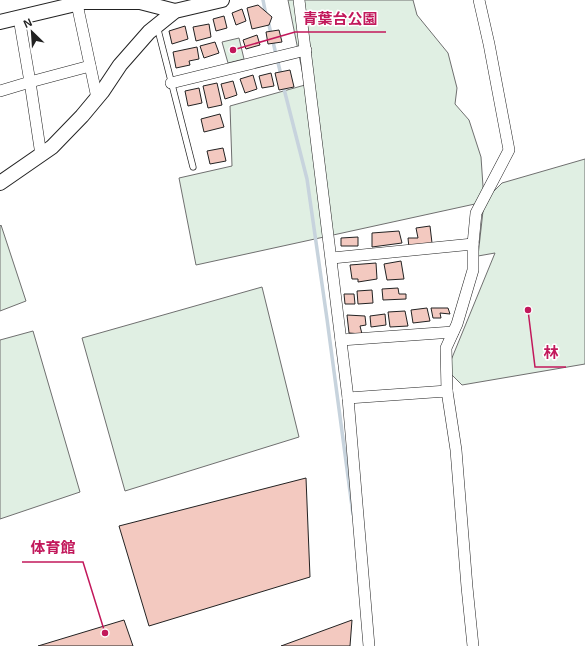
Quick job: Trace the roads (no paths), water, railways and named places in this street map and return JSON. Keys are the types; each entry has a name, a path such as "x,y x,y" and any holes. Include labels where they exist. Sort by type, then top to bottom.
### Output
{"street":[{"path":"0,22 82,2 140,2 173,6 222,0"},
{"path":"299,0 332,258 348,398 369,646"},
{"path":"473,646 456,450 447,391 446,348 457,324 473,270 473,244 476,213 509,150 479,0"},
{"path":"82,2 90,66 97,98"},
{"path":"0,183 41,155 57,142 97,98 132,50 157,26 173,6"},
{"path":"18,18 30,82 41,155"},
{"path":"171,82 306,50"},
{"path":"0,91 90,66"},
{"path":"332,258 473,244"},
{"path":"341,340 453,332"},
{"path":"348,398 447,391"}],"lane":[{"path":"157,26 193,167"}],"waterway":[{"path":"263,0 266,15"},
{"path":"268,21 281,75"},
{"path":"283,85 307,179 353,514"}],"place":[{"name":"青葉台公園","path":"233,50"},
{"name":"林","path":"528,310"},
{"name":"体育館","path":"105,633"}]}
